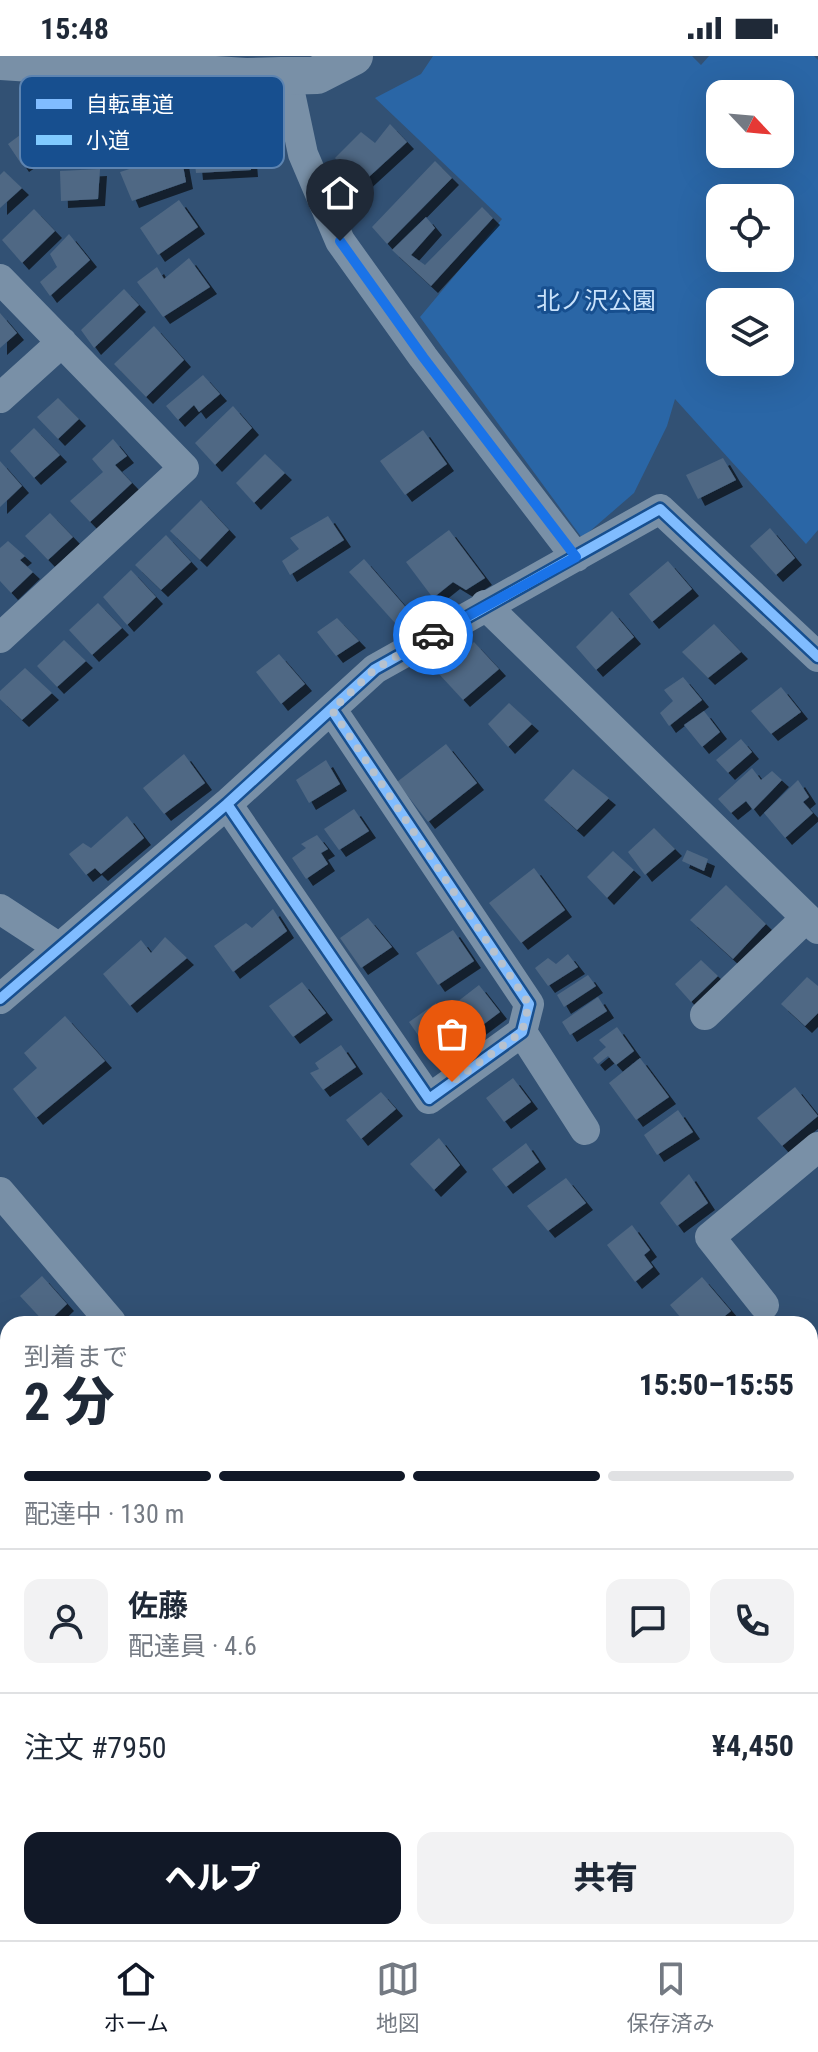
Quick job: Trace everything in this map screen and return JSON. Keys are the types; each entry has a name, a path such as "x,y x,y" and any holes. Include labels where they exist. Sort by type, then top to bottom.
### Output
{"street":[{"path":"259,76 317,75 354,56"},
{"path":"0,61 231,76"},
{"path":"286,74 303,154 340,241 423,357 576,557"},
{"path":"0,279 184,468 0,638"},
{"path":"0,398 62,342"},
{"path":"0,999 227,804 375,669 660,509 818,657"},
{"path":"485,605 812,924 705,1015"},
{"path":"227,804 429,1099 522,1032 529,1004 332,710"},
{"path":"0,909 58,947"},
{"path":"522,1032 585,1130"},
{"path":"764,1305 710,1237 818,1147"},
{"path":"0,1192 106,1316"}],"green space":[{"name":"北ノ沢公園","path":"433,56 692,56 701,65 709,56 814,56 818,60 818,530 806,544 675,399 667,426 634,493 582,538 420,317 502,219 375,98 421,74"}],"building":[{"path":"390,124 407,142 359,186 335,158 361,132 375,143"},
{"path":"20,135 20,162 8,144"},
{"path":"435,161 452,178 387,244 372,227"},
{"path":"133,168 183,168 186,182 132,201 120,172"},
{"path":"195,168 251,170 196,173"},
{"path":"100,169 98,199 61,201 60,171"},
{"path":"4,171 22,188 0,208 0,175"},
{"path":"179,200 198,227 158,255 140,228"},
{"path":"482,207 493,218 431,286 392,250 426,217 435,228 411,255 425,265"},
{"path":"34,209 55,231 22,263 2,240"},
{"path":"69,234 90,260 50,296 40,282 57,267 50,254"},
{"path":"189,258 210,287 163,317 137,282 157,267 164,279"},
{"path":"124,289 139,305 94,348 81,330"},
{"path":"0,313 17,333 0,348"},
{"path":"154,326 184,360 146,397 114,364"},
{"path":"203,375 220,394 199,412 194,405 178,420 166,406"},
{"path":"58,398 79,419 58,439 37,417"},
{"path":"233,406 252,428 215,465 195,443"},
{"path":"34,428 60,455 34,478 10,451"},
{"path":"423,430 447,464 405,495 380,461"},
{"path":"113,439 127,456 115,465 132,483 90,522 70,501 103,472 92,459"},
{"path":"265,454 285,473 254,503 236,483"},
{"path":"723,458 736,480 698,499 686,475"},
{"path":"0,461 22,486 0,507"},
{"path":"201,500 229,530 200,560 170,531"},
{"path":"50,513 73,537 48,560 25,536"},
{"path":"328,516 344,540 290,575 282,561 299,549 290,538"},
{"path":"770,528 795,558 776,575 750,546"},
{"path":"449,530 485,578 466,590 453,582 433,598 406,562"},
{"path":"166,535 191,562 161,590 135,565"},
{"path":"8,541 25,556 20,560 33,572 11,593 0,581 0,548"},
{"path":"364,559 410,612 395,623 349,572"},
{"path":"668,561 692,589 652,622 629,594"},
{"path":"131,570 156,597 127,625 103,597"},
{"path":"98,603 122,628 92,655 69,630"},
{"path":"612,611 634,637 596,670 576,647"},
{"path":"337,618 359,641 336,656 317,632"},
{"path":"714,624 741,652 708,678 682,652"},
{"path":"64,640 86,661 57,687 37,666"},
{"path":"474,642 499,669 463,700 439,674"},
{"path":"279,654 305,684 281,704 256,672"},
{"path":"25,668 52,693 22,720 0,699 0,691"},
{"path":"683,677 702,700 669,726 660,713 673,701 664,690"},
{"path":"781,687 801,712 771,734 751,711"},
{"path":"509,703 532,724 508,747 488,724"},
{"path":"704,711 720,732 702,747 684,725"},
{"path":"741,739 752,752 728,773 716,760"},
{"path":"446,744 477,783 428,822 397,782"},
{"path":"184,754 205,783 164,814 143,788"},
{"path":"326,760 340,784 309,803 296,780"},
{"path":"752,768 761,780 772,771 782,780 753,810 746,801 731,813 718,799"},
{"path":"573,769 609,798 577,830 544,800"},
{"path":"798,780 809,797 803,802 813,813 785,838 764,813"},
{"path":"354,809 369,831 339,850 324,829"},
{"path":"127,816 144,838 101,874 95,868 86,875 69,854 83,843 91,848"},
{"path":"654,828 675,849 645,875 628,852"},
{"path":"317,835 328,849 321,853 328,864 306,879 292,858 306,848 301,844"},
{"path":"687,850 708,859 704,871 682,861"},
{"path":"613,851 634,870 607,898 587,877"},
{"path":"534,868 565,910 521,943 489,903"},
{"path":"726,885 766,924 733,959 690,920"},
{"path":"273,909 287,931 233,972 214,946 246,923 252,928"},
{"path":"368,918 392,947 361,968 340,938"},
{"path":"453,930 474,961 438,985 416,953"},
{"path":"165,937 187,958 130,1006 103,974 141,940 151,953"},
{"path":"568,954 578,967 548,986 535,968 548,958 556,964"},
{"path":"701,960 718,976 691,1002 675,984"},
{"path":"588,975 596,986 564,1007 557,995"},
{"path":"807,977 818,986 818,1013 805,1026 781,1004"},
{"path":"302,982 326,1013 293,1037 269,1006"},
{"path":"479,985 500,1012 468,1036 448,1009"},
{"path":"598,997 607,1011 570,1035 562,1022"},
{"path":"436,1003 463,1047 438,1064 409,1022"},
{"path":"65,1016 105,1061 36,1118 13,1089 37,1068 24,1053"},
{"path":"617,1027 634,1051 616,1065 608,1056 598,1064 593,1058 606,1047 599,1040"},
{"path":"341,1045 356,1067 323,1090 310,1073 319,1069 315,1063"},
{"path":"640,1058 669,1097 636,1120 609,1083"},
{"path":"513,1078 531,1102 504,1122 486,1098"},
{"path":"795,1087 818,1116 782,1146 757,1118"},
{"path":"381,1092 396,1109 361,1139 346,1120"},
{"path":"678,1110 693,1132 657,1155 644,1135"},
{"path":"439,1138 460,1165 434,1190 410,1164"},
{"path":"526,1143 539,1162 506,1187 492,1169"},
{"path":"689,1174 708,1203 677,1226 660,1203"},
{"path":"566,1178 586,1203 548,1231 527,1206"},
{"path":"632,1225 650,1250 644,1255 653,1267 635,1282 607,1245"},
{"path":"42,1276 67,1304 54,1316 39,1316 20,1296"},
{"path":"702,1277 731,1311 725,1316 679,1316 670,1305"}],"cycle path":[{"path":"0,999 227,804 375,669 660,509 818,657"},
{"path":"227,804 429,1099 522,1032 529,1004 332,710"}],"way so far":[{"path":"433,635 375,669 332,710 529,1004 522,1032 452,1082"}],"route":[{"path":"340,241 423,357 576,557 433,635"}]}
